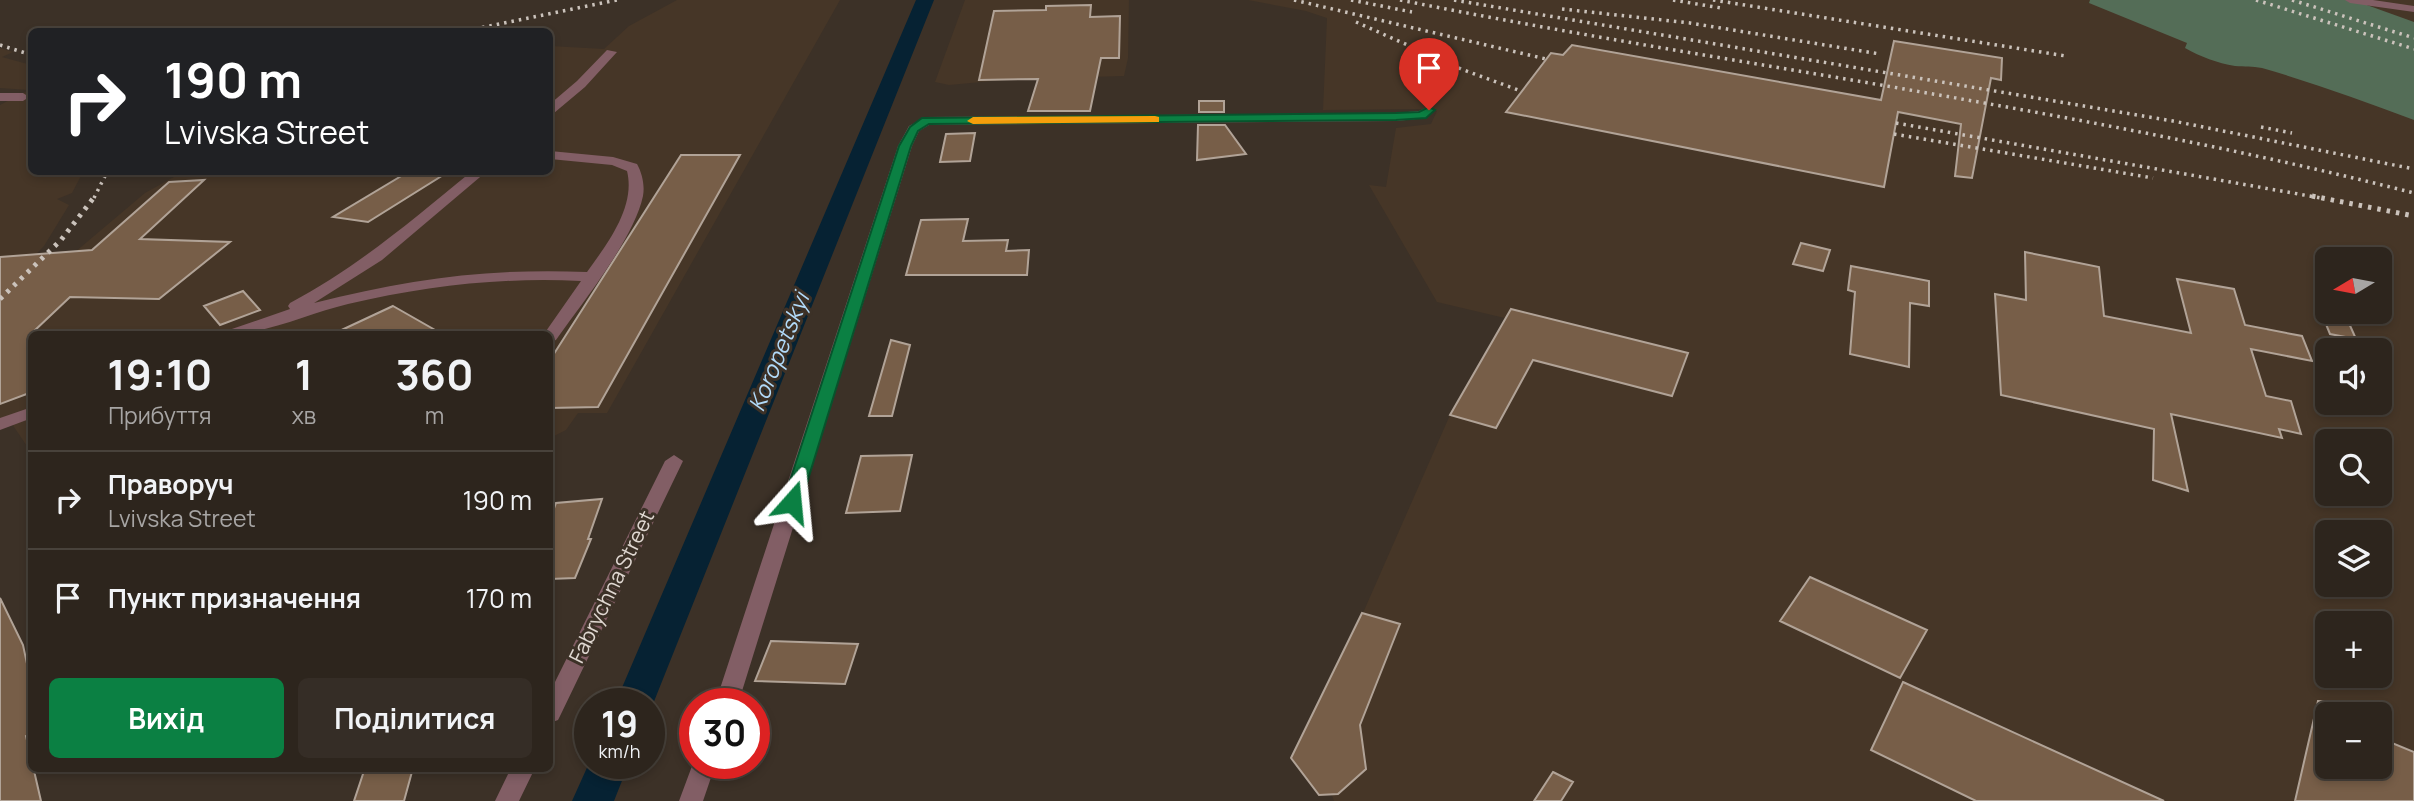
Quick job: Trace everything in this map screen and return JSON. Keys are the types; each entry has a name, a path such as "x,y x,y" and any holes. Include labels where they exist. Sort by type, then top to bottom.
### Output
{"street":[{"path":"2350,0 2414,9"},
{"path":"553,107 581,84 611,52"},
{"path":"0,97 23,97"},
{"path":"731,688 905,146 914,129 926,121 1396,117 1422,115 1429,110"},
{"path":"553,155 613,161 632,167 637,178 636,197 624,224 553,333"},
{"path":"271,320 377,257 475,175"},
{"path":"354,273 373,294"},
{"path":"240,331 271,320 373,294 463,278 515,275 591,276"},
{"path":"0,424 28,414"},
{"name":"Fabrychna Street","path":"553,708 674,461"},
{"path":"507,801 521,772"},
{"path":"691,801 699,779"}],"shaded area":[{"path":"677,0 840,0 607,413 578,413 566,430 553,436 553,331 28,331 28,448 12,424 0,429 0,320 36,285 145,193 178,175 553,175 553,46 604,49 629,26"},
{"path":"965,0 1129,0 1128,58 1124,76 1014,79 949,85 935,82"},
{"path":"1248,0 2414,0 2414,801 1334,801 1332,795 1319,795 1291,758 1352,638 1450,415 1488,348 1493,349 1509,319 1437,302 1369,185 1386,187 1396,128 1431,124 1437,111 1323,110 1327,18 1306,11"},
{"path":"0,48 13,52 2,57 28,64 28,90 0,88"},
{"path":"28,91 28,175 81,175 72,193 57,199 69,205 44,246 0,291 0,105"}],"green space":[{"path":"2090,0 2353,0 2414,22 2414,120 2339,92 2262,68 2235,66 2209,59 2185,48 2187,43 2089,3"}],"building":[{"path":"1091,5 1090,17 1120,16 1119,58 1101,58 1090,111 1028,111 1038,79 979,80 994,11 1046,10 1046,6"},
{"path":"1894,41 2002,58 2001,80 1991,78 1972,178 1955,176 1961,124 1898,112 1884,187 1506,112 1551,53 1563,55 1572,45 1881,100"},
{"path":"1199,101 1224,101 1224,112 1199,112"},
{"path":"1198,125 1225,125 1246,154 1197,160"},
{"path":"975,133 970,161 940,162 946,134"},
{"path":"681,155 740,155 598,407 553,408 553,355"},
{"path":"403,175 443,175 368,222 333,217"},
{"path":"204,180 140,239 230,242 159,299 70,297 34,331 28,331 28,394 0,404 0,257 92,250 169,182"},
{"path":"968,219 963,241 1008,240 1006,251 1029,250 1027,275 906,275 921,220"},
{"path":"1801,243 1830,250 1823,271 1793,264"},
{"path":"2025,252 2099,267 2104,316 2191,333 2177,279 2234,289 2245,325 2302,336 2312,361 2251,349 2266,396 2291,401 2301,434 2279,429 2282,438 2171,414 2188,491 2153,480 2154,429 2001,395 1995,294 2026,300"},
{"path":"1851,266 1929,281 1929,306 1910,303 1909,367 1850,354 1855,292 1848,290"},
{"path":"243,291 260,310 220,325 204,306"},
{"path":"393,306 437,331 339,331"},
{"path":"1511,309 1688,353 1672,396 1533,360 1496,428 1450,415"},
{"path":"2326,324 2349,324 2356,338 2351,338 2330,334"},
{"path":"891,340 910,345 892,416 869,416"},
{"path":"912,455 900,511 846,513 861,456"},
{"path":"602,499 588,539 591,539 575,578 553,579 553,511 556,503"},
{"path":"1810,577 1927,630 1900,678 1780,621"},
{"path":"0,598 23,645 28,668 28,772 34,772 41,801 0,801"},
{"path":"1362,613 1400,624 1360,725 1366,769 1338,794 1319,795 1291,758"},
{"path":"771,641 858,644 845,684 755,681"},
{"path":"1903,682 2164,801 1976,801 1871,750"},
{"path":"2315,714 2315,779 2392,779 2392,743 2414,752 2414,801 2295,801"},
{"path":"364,772 412,772 404,801 354,801"},
{"path":"1553,772 1573,782 1561,801 1534,801"}],"waterway":[{"name":"Koropetskyi","path":"641,688 925,0"},
{"name":"Koropetskyi","path":"593,801 602,779"}],"railway":[{"path":"480,28 617,0"},
{"path":"1294,0 1546,59"},
{"path":"1351,0 1412,12"},
{"path":"1400,0 2036,112 2289,163 2414,193"},
{"path":"1454,0 2173,121 2414,169"},
{"path":"1673,0 1721,8"},
{"path":"1713,0 2066,56"},
{"path":"2256,0 2414,49"},
{"path":"2292,0 2414,38"},
{"path":"1562,9 1690,23 1880,54"},
{"path":"1356,22 1461,69 1521,91"},
{"path":"0,45 28,54"},
{"path":"1896,123 2321,198"},
{"path":"2261,127 2292,133"},
{"path":"1894,134 2153,178"},
{"path":"95,196 106,175"},
{"path":"0,299 61,240 95,196"},
{"path":"2312,196 2414,216"}],"slow traffic":[{"path":"973,121 1155,120"}],"route":[{"path":"792,502 905,146 914,129 926,121 1396,117 1422,115 1429,110"}]}
